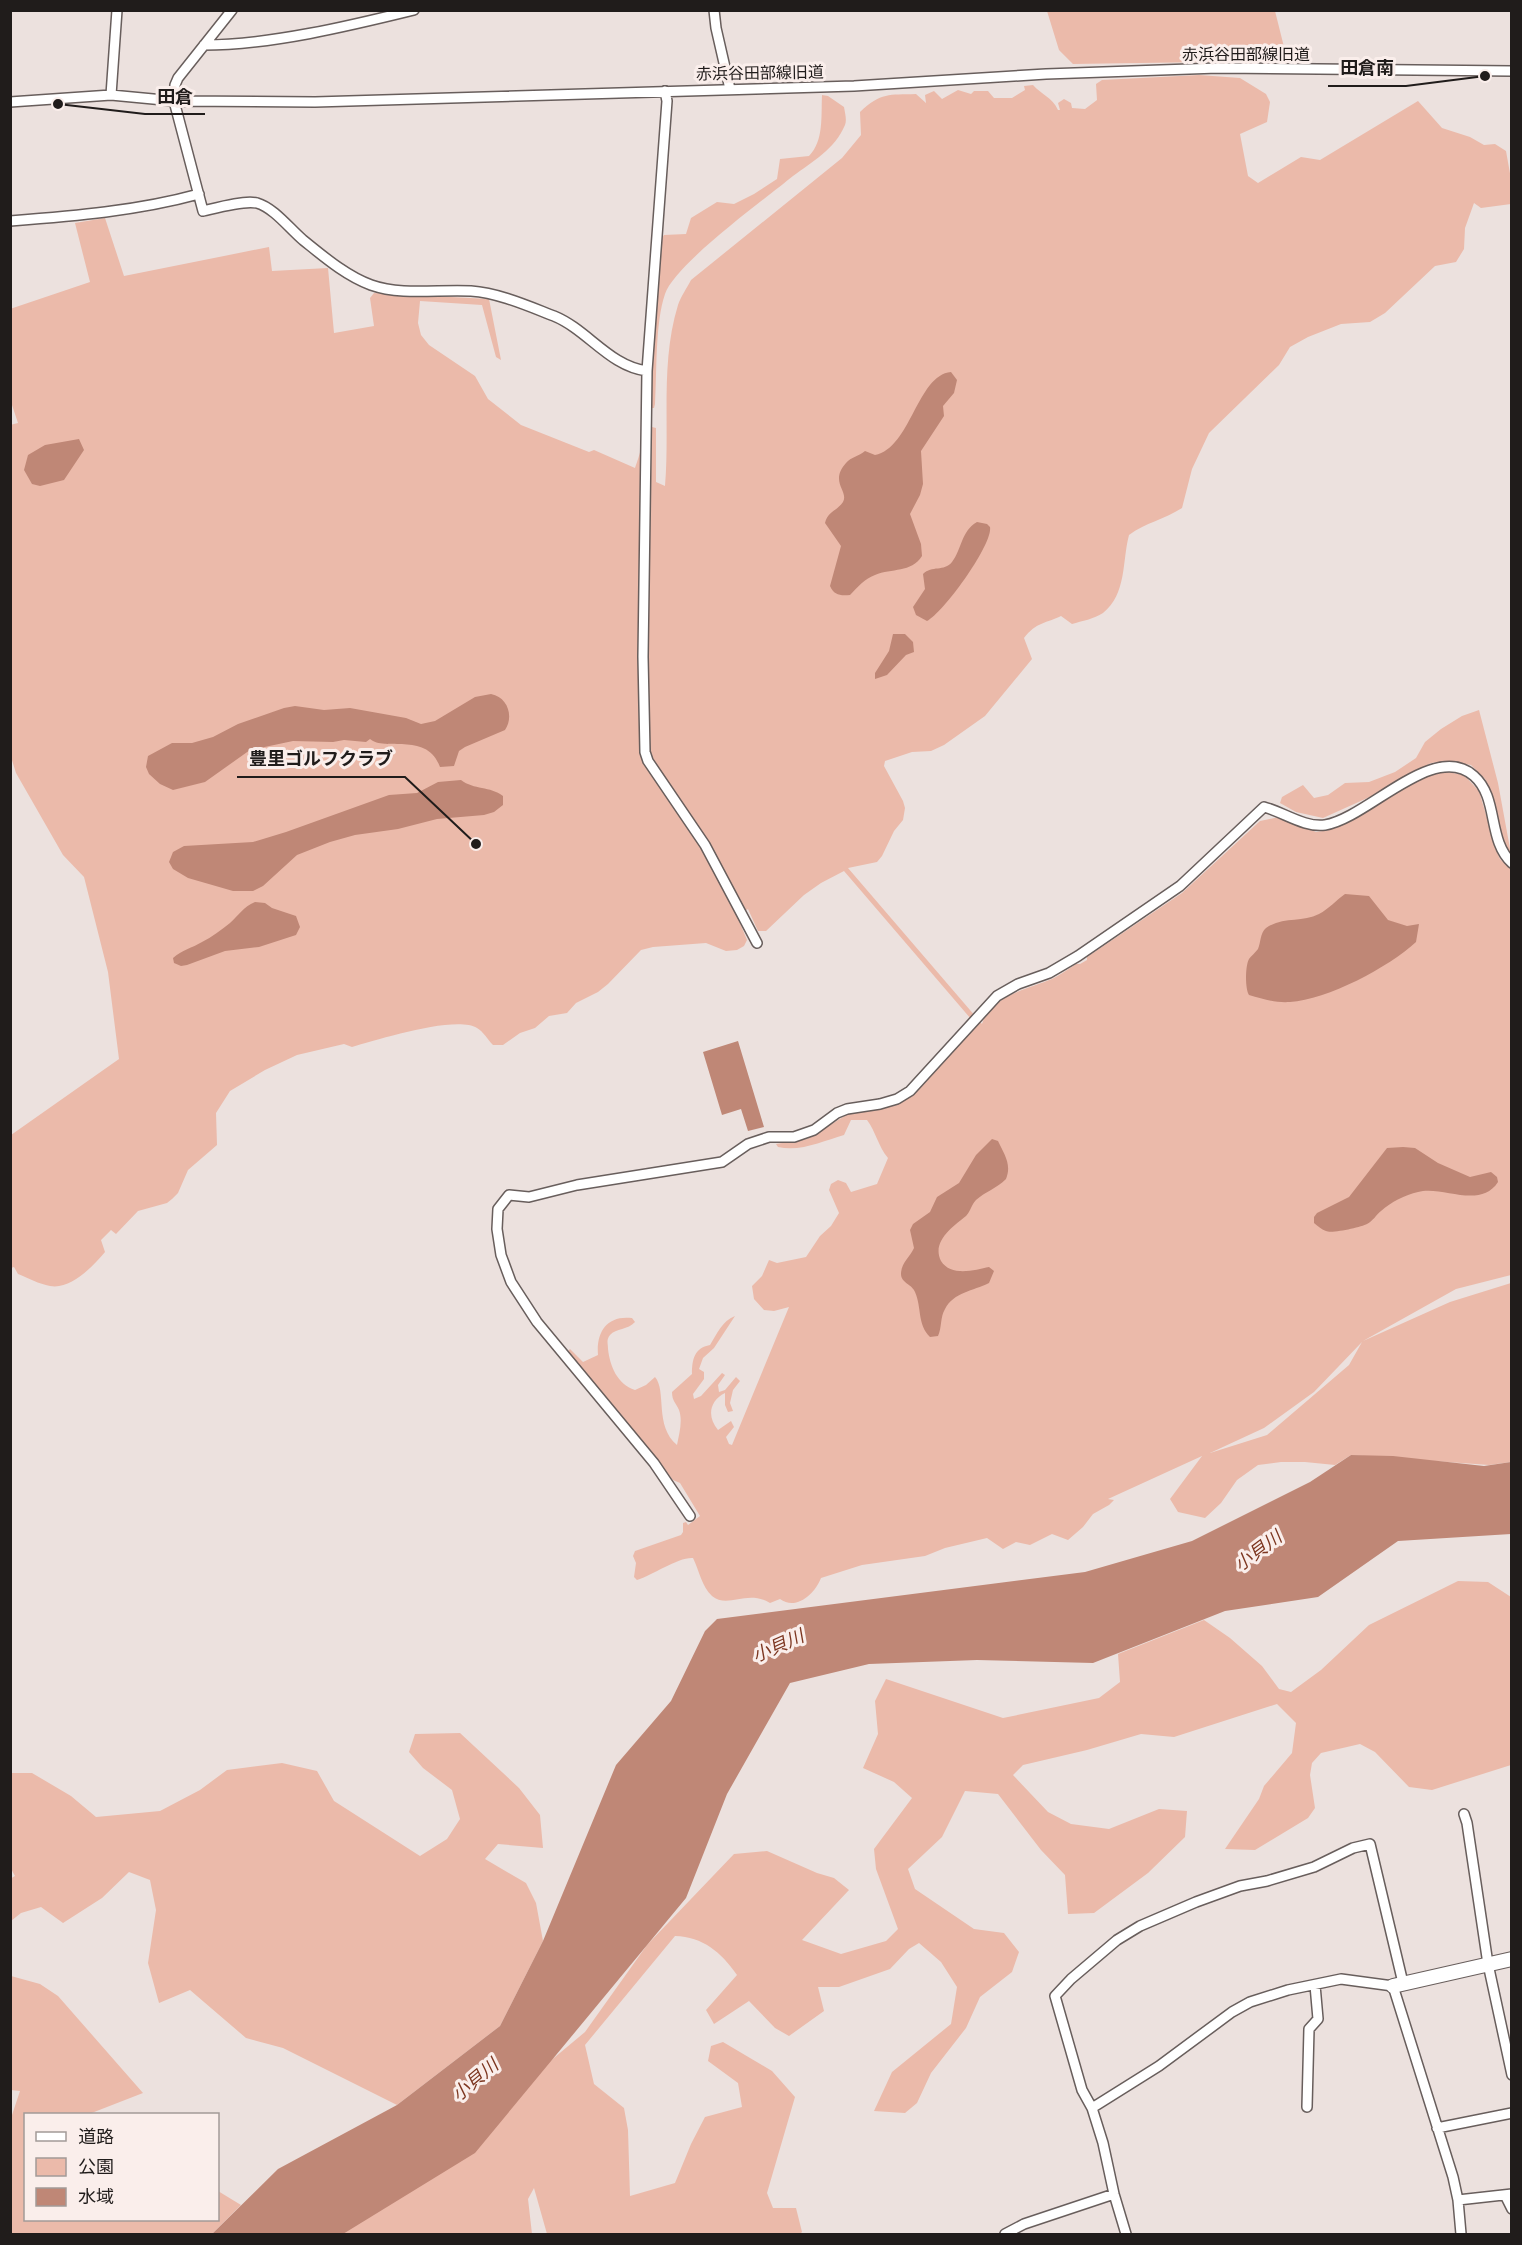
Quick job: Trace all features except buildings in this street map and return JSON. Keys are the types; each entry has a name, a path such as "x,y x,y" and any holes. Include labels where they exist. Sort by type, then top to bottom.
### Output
{"street":[{"path":"111,95 117,10"},
{"path":"232,10 178,78 175,85 174,101 202,211 255,202 267,208 331,261 372,285 400,290 471,291 490,294 572,325 610,356 636,370 647,371"},
{"path":"204,45 255,42 331,29 414,10"},
{"path":"714,10 730,89"},
{"name":"赤浜谷田部線旧道","path":"10,102 111,95 174,101 315,102 854,86 1058,74 1218,68 1512,71"},
{"path":"665,91 667,101 647,371 643,657 645,752 648,761 705,845 757,943"},
{"path":"10,221 123,210 199,194"},
{"path":"690,1516 654,1463 537,1322 511,1282 501,1255 497,1229 498,1209 509,1195 529,1197 577,1185 722,1162 748,1143 769,1137 794,1137 814,1130 837,1113 847,1109 897,1099 910,1091 997,996 1018,984 1049,974 1180,886 1264,807 1313,825 1326,825 1373,802 1426,770 1436,767 1464,769 1481,784 1486,794 1497,839 1504,856 1512,863"},
{"path":"1464,1814 1488,1964 1512,2074"},
{"path":"1126,2235 1103,2143 1092,2108 1082,2090 1055,1995 1117,1940 1140,1926 1240,1886 1267,1881 1314,1867 1353,1848 1370,1844 1398,1984 1437,2128 1453,2177 1458,2200 1461,2235"},
{"path":"1092,2108 1159,2066 1232,2012 1250,2002 1288,1990 1341,1979 1398,1984 1512,1959"},
{"path":"1307,2107 1308,2029 1318,2019 1315,1985"},
{"path":"1437,2128 1512,2113"},
{"path":"1005,2235 1024,2224 1114,2194"},
{"path":"1458,2200 1508,2194 1512,2209"}],"green space":[{"path":"1047,11 1275,11 1286,55 1279,61 1073,64 1059,50"},
{"path":"1199,75 1240,78 1266,94 1270,102 1267,122 1240,134 1248,176 1258,183 1301,157 1320,160 1418,101 1442,128 1470,137 1484,145 1495,144 1506,151 1511,179 1511,204 1481,208 1474,203 1465,228 1464,249 1456,262 1435,266 1385,313 1370,322 1341,324 1290,347 1279,365 1209,433 1192,469 1182,508 1129,535 1120,587 1111,605 1103,613 1088,620 1072,624 1061,616 1033,629 1024,638 1032,659 985,716 944,745 931,751 912,752 885,761 884,766 903,801 905,808 903,820 894,831 877,862 848,868 982,1024 986,1014 1001,1000 1052,979 1087,960 1087,957 1182,893 1260,821 1279,817 1316,832 1329,830 1426,776 1442,771 1464,775 1479,791 1497,852 1500,859 1511,869 1511,1275 1456,1289 1363,1341 1450,1302 1511,1283 1511,1462 1489,1465 1351,1455 1335,1465 1281,1462 1258,1465 1237,1480 1221,1503 1205,1518 1178,1512 1170,1499 1202,1456 1108,1499 1114,1500 1093,1514 1083,1527 1068,1540 1052,1534 1030,1545 1016,1542 1003,1549 987,1538 945,1548 925,1556 862,1565 821,1578 810,1595 798,1602 786,1602 780,1599 770,1603 753,1598 725,1601 718,1599 712,1596 706,1588 693,1558 680,1560 637,1580 634,1577 636,1563 633,1556 635,1551 681,1535 683,1523 686,1522 688,1525 700,1516 680,1483 673,1480 568,1351 570,1349 583,1362 598,1355 599,1339 605,1327 616,1319 632,1318 635,1322 632,1325 615,1331 608,1338 609,1355 613,1368 623,1383 635,1390 646,1385 655,1377 660,1391 663,1419 670,1437 677,1445 681,1419 672,1392 692,1374 693,1359 697,1352 710,1345 723,1324 735,1316 714,1348 703,1358 699,1369 704,1372 704,1379 693,1394 694,1399 701,1396 722,1373 725,1375 718,1385 719,1392 725,1390 736,1377 740,1381 733,1390 730,1403 733,1411 728,1412 725,1405 725,1393 716,1400 711,1410 712,1420 718,1430 731,1421 734,1427 726,1437 732,1445 789,1307 774,1311 764,1310 754,1299 752,1286 762,1276 769,1260 777,1263 806,1257 820,1236 831,1226 839,1213 829,1190 831,1184 838,1180 846,1183 851,1192 877,1184 888,1158 867,1120 851,1120 844,1135 812,1145 787,1148 778,1147 776,1144 807,1139 848,1114 897,1105 922,1086 977,1026 844,871 804,895 766,931 758,931 748,909 737,916 747,940 744,946 737,950 726,951 706,943 641,950 598,992 576,1003 567,1013 549,1016 535,1028 520,1033 503,1045 493,1045 477,1028 452,1024 397,1034 352,1047 344,1044 297,1055 265,1070 230,1091 216,1113 217,1145 188,1170 178,1193 167,1203 138,1211 116,1234 111,1230 101,1240 105,1252 81,1276 66,1284 50,1286 18,1274 14,1267 11,1268 11,1135 119,1059 108,972 84,877 63,855 16,773 11,757 10,425 18,423 11,402 10,309 90,282 75,223 105,218 124,276 269,247 272,271 328,268 334,333 374,326 370,298 374,293 489,299 501,360 496,357 482,305 420,301 418,323 421,335 429,345 475,376 488,399 521,425 589,452 594,450 635,468 645,438 652,427 656,428 656,482 665,486 669,349 672,327 682,295 691,280 842,158 861,135 860,112 874,101 892,95 916,94 926,103 925,95 934,91 942,99 958,90 971,94 974,91 988,91 994,98 1012,98 1025,90 1024,86 1033,85 1053,102 1058,110 1060,110 1058,103 1064,99 1071,103 1072,108 1085,109 1097,100 1096,84 1102,80","holes":["1362,1342 1349,1365 1267,1435 1210,1453 1264,1428 1314,1392"]},
{"path":"822,95 828,96 844,107 846,123 841,134 822,154 703,250 672,281 662,306 657,348 655,404 652,408 650,380 660,241 664,235 686,234 691,218 717,202 734,204 777,179 780,159 809,156 819,136"},
{"path":"1479,710 1498,783 1511,854 1509,855 1501,839 1493,797 1485,779 1471,765 1448,761 1431,763 1374,795 1323,818 1296,812 1280,803 1282,797 1303,785 1314,798 1328,795 1345,783 1369,782 1395,772 1416,758 1425,742 1441,729 1462,716"},
{"path":"1458,1581 1488,1582 1511,1597 1511,1765 1432,1790 1409,1787 1375,1752 1360,1744 1321,1753 1312,1763 1310,1775 1315,1808 1308,1818 1255,1850 1225,1849 1259,1799 1264,1786 1292,1753 1296,1723 1277,1704 1174,1737 1141,1734 1023,1765 1013,1775 1048,1812 1071,1824 1109,1829 1159,1809 1187,1811 1185,1837 1148,1873 1094,1913 1068,1914 1065,1875 1041,1850 998,1794 965,1791 942,1837 908,1869 915,1889 974,1929 1004,1933 1019,1952 1012,1972 980,1997 966,2028 931,2073 917,2103 905,2113 874,2111 892,2072 951,2024 957,1987 941,1962 919,1943 909,1949 890,1969 839,1987 818,1987 824,2011 789,2036 775,2028 749,2001 714,2024 706,2010 737,1975 710,1947 694,1939 675,1936 585,2045 594,2084 624,2108 628,2130 630,2196 675,2183 705,2117 742,2107 738,2083 708,2061 711,2046 723,2042 772,2071 795,2097 767,2193 773,2208 796,2208 802,2232 800,2234 547,2234 534,2188 528,2199 532,2234 343,2234 585,2032 647,1945 734,1854 767,1851 834,1878 849,1890 802,1940 841,1954 886,1941 898,1929 876,1869 874,1849 912,1798 894,1782 863,1768 878,1734 875,1701 886,1679 1003,1718 1099,1698 1120,1682 1118,1654 1204,1620 1230,1638 1262,1666 1279,1689 1291,1692 1321,1670 1369,1625"},
{"path":"460,1733 519,1788 540,1815 543,1848 498,1844 485,1859 526,1883 536,1903 543,1941 500,2026 397,2105 283,2048 246,2038 190,1990 159,2003 148,1963 156,1910 150,1880 129,1872 102,1898 63,1923 41,1907 21,1913 11,1921 10,1879 15,1876 10,1867 11,1773 32,1773 71,1796 96,1817 160,1811 200,1790 227,1770 282,1763 317,1771 334,1801 420,1856 447,1839 460,1819 452,1790 423,1768 409,1752 415,1734"},
{"path":"11,1976 40,1984 58,1996 143,2093 92,2113 24,2113 24,2221 219,2221 219,2192 241,2205 212,2234 11,2234 11,2118 20,2091 11,2090"}],"water":[{"path":"951,372 957,380 954,393 943,406 944,416 921,451 923,484 910,514 921,544 922,556 907,568 871,577 861,583 850,595 835,593 830,586 841,546 825,523 828,516 843,502 844,494 839,481 841,470 848,461 865,451 875,455 887,450 897,440 930,385 939,376"},
{"path":"79,439 84,450 64,480 40,486 32,484 24,470 28,455 45,445"},
{"path":"977,522 990,527 989,536 976,562 935,615 927,621 916,615 913,607 925,589 923,574 949,565 968,530"},
{"path":"893,634 905,634 913,642 914,652 906,655 887,675 875,679 875,673 889,651"},
{"path":"491,694 502,699 508,708 508,725 505,730 459,751 454,766 440,767 434,756 426,749 406,744 385,744 370,739 366,742 293,741 250,750 205,782 173,790 160,784 149,774 146,767 148,756 172,743 192,743 213,737 238,724 284,708 295,706 324,710 350,708 406,718 421,724 435,721 475,697"},
{"path":"461,780 498,793 503,796 503,805 494,812 484,815 437,819 330,842 297,855 263,886 253,891 233,891 188,878 173,869 169,862 173,852 184,846 253,842 389,795 417,793 438,782"},
{"path":"1345,894 1369,896 1388,920 1407,926 1419,924 1416,942 1390,962 1357,981 1322,995 1285,1002 1249,995 1246,983 1248,962 1258,949 1264,930 1279,922 1313,917 1326,910"},
{"path":"255,902 265,903 272,908 296,916 300,927 296,935 259,947 225,951 187,965 181,966 174,963 173,958 176,955 213,936"},
{"path":"738,1041 764,1127 748,1131 741,1109 722,1115 703,1052"},
{"path":"992,1139 998,1141 1007,1159 1006,1179 976,1200 966,1216 945,1235 939,1247 939,1254 945,1266 957,1271 989,1267 994,1271 989,1283 959,1295 949,1303 943,1312 938,1336 930,1337 921,1321 915,1292 901,1277 902,1267 914,1248 910,1230 913,1224 930,1212 937,1197 959,1183 976,1155"},
{"path":"1387,1148 1415,1148 1438,1163 1470,1177 1491,1172 1497,1177 1498,1182 1490,1190 1471,1196 1438,1191 1413,1193 1389,1205 1367,1224 1340,1231 1329,1232 1314,1223 1317,1213 1349,1197"},
{"name":"小貝川","path":"1351,1455 1393,1456 1484,1466 1511,1462 1511,1534 1398,1541 1318,1597 1225,1611 1093,1663 977,1660 869,1664 790,1683 727,1794 686,1898 475,2153 343,2234 212,2234 278,2169 397,2105 500,2026 543,1941 616,1765 671,1701 705,1631 717,1619 1085,1572 1192,1541 1310,1482"}],"place":[{"name":"田倉南","path":"1485,76"},
{"name":"田倉","path":"58,104"},
{"name":"豊里ゴルフクラブ","path":"476,844"}]}
